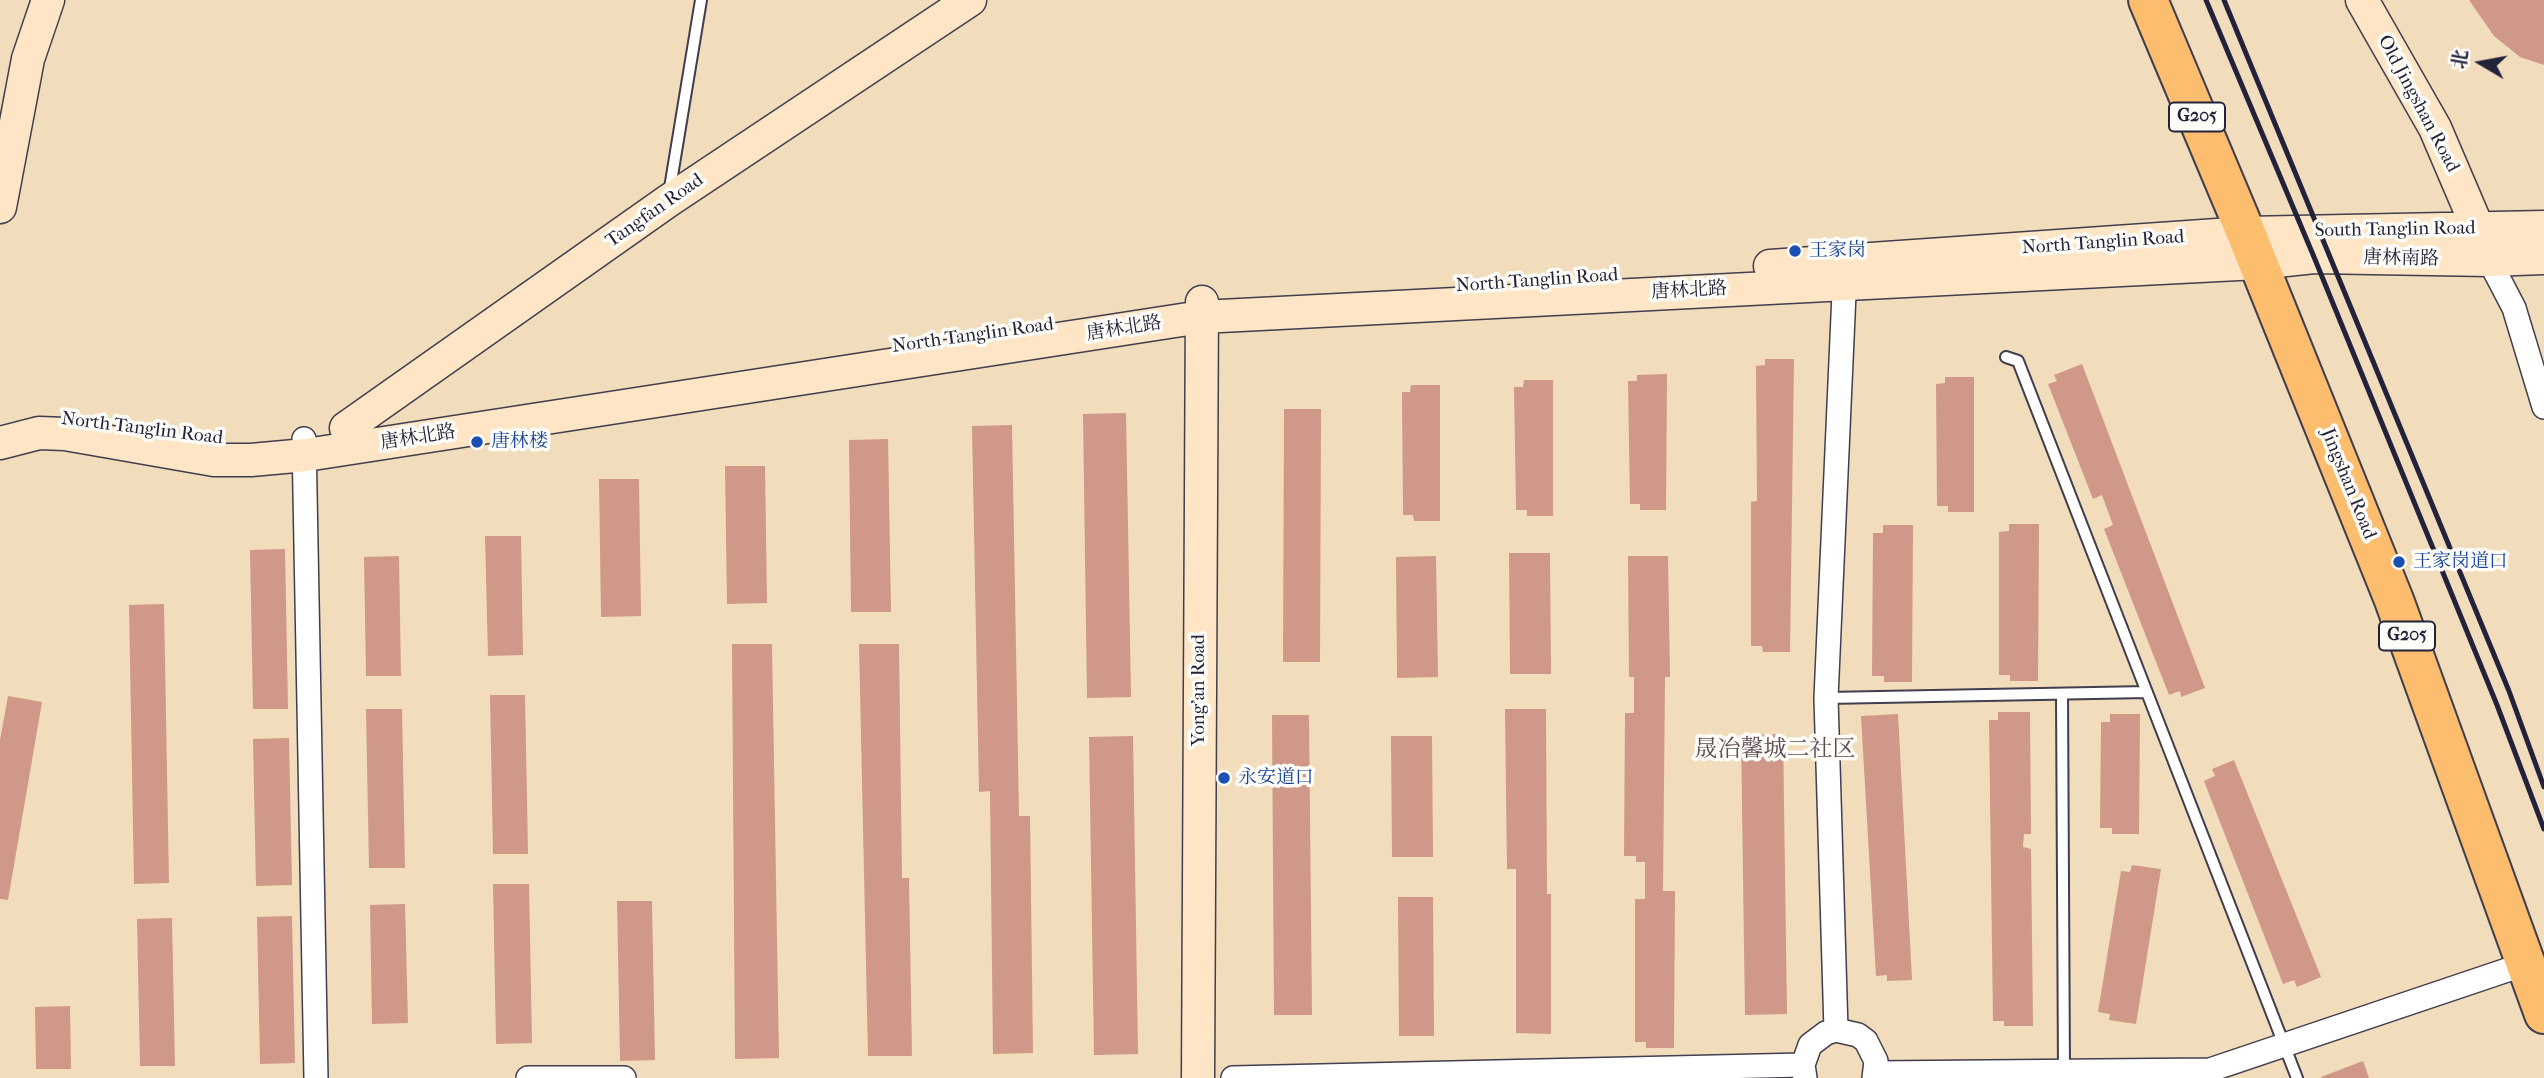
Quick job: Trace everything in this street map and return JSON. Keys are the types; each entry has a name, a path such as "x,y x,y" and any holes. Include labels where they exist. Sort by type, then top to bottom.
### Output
{"highway":[{"name":"Jingshan Road","path":"2148,0 2252,248 2394,600 2544,1014"}],"main road":[{"path":"0,207 28,60 48,0"},
{"name":"Tangfan Road","path":"346,428 668,201 970,0"},
{"name":"Old Jingshan Road","path":"2362,0 2435,128 2479,228 2489,260"},
{"name":"South Tanglin Road","path":"2252,248 2479,228 2544,227"},
{"name":"唐林南路","path":"2252,248 2314,257 2489,260 2544,258"},
{"name":"North Tanglin Road","path":"0,425 35,417 63,417 187,437 305,447 346,428 1201,310 2252,248"},
{"name":"唐林北路","path":"0,443 39,433 65,434 214,460 251,460 305,447 1201,310"},
{"name":"Yong'an Road","path":"1198,1078 1201,310"}],"street":[{"name":"Old Jingshan Road","path":"2489,260 2514,308 2544,407"},
{"path":"1836,1030 1826,698 1845,272"},
{"path":"305,447 316,1078"},
{"path":"1233,1078 1804,1071 1810,1045 1826,1033 1836,1030 1858,1035 1866,1041 1876,1061 1875,1075 2064,1074 2210,1069 2525,964"},
{"path":"528,1078 624,1078"}],"lane":[{"path":"668,201 701,0"},
{"path":"2006,357 2018,361 2297,1078"},
{"path":"1826,698 2147,692"},
{"path":"2062,694 2064,1074"}],"building":[{"path":"2469,0 2544,0 2544,65 2520,57 2494,36"},
{"path":"1765,359 1794,359 1790,652 1763,652 1762,646 1751,646 1751,502 1757,501 1756,366 1765,365"},
{"path":"2082,364 2205,688 2181,697 2180,691 2169,695 2104,529 2113,525 2102,495 2093,499 2048,384 2057,381 2054,375"},
{"path":"1667,374 1666,510 1640,510 1640,504 1630,504 1628,381 1637,381 1637,375"},
{"path":"1945,377 1974,377 1974,512 1948,512 1948,506 1937,506 1936,384 1945,383"},
{"path":"1524,380 1553,380 1553,516 1527,516 1527,510 1516,510 1514,387 1523,387"},
{"path":"1411,385 1440,385 1440,521 1414,521 1413,515 1403,515 1402,392 1410,392"},
{"path":"1284,409 1321,409 1320,662 1283,662"},
{"path":"1126,413 1131,697 1087,698 1083,414"},
{"path":"1012,425 1019,816 1030,816 1033,1053 993,1054 990,791 979,792 972,426"},
{"path":"888,439 891,612 851,612 849,440"},
{"path":"725,466 765,466 767,603 727,604"},
{"path":"599,479 639,479 641,616 601,617"},
{"path":"2009,524 2039,524 2038,681 2010,681 2010,675 1999,675 1999,532 2009,531"},
{"path":"1883,525 1913,525 1912,682 1884,682 1884,676 1872,676 1873,533 1883,533"},
{"path":"485,536 521,536 523,655 488,656"},
{"path":"285,549 288,709 253,709 250,550"},
{"path":"1509,553 1550,553 1551,674 1510,674"},
{"path":"399,556 401,676 366,676 364,557"},
{"path":"1436,556 1438,677 1397,678 1396,557"},
{"path":"1628,556 1668,556 1670,677 1665,677 1663,891 1675,891 1674,1048 1646,1048 1646,1042 1635,1042 1635,899 1645,899 1645,862 1636,862 1636,856 1624,856 1625,713 1634,713 1634,677 1629,677"},
{"path":"164,604 169,883 134,884 129,605"},
{"path":"732,644 772,644 779,1058 735,1059"},
{"path":"859,644 899,644 902,878 909,878 912,1056 868,1056"},
{"path":"490,695 525,695 528,854 493,854"},
{"path":"8,696 42,702 8,900 0,899 0,740"},
{"path":"366,709 402,709 405,868 369,868"},
{"path":"1505,709 1546,709 1547,894 1551,894 1551,1034 1516,1033 1516,869 1507,869"},
{"path":"1998,712 2030,712 2031,834 2024,834 2023,847 2031,849 2033,1026 2004,1026 2004,1021 1993,1021 1989,720 1998,720"},
{"path":"1898,714 1912,980 1887,981 1887,975 1876,976 1861,716"},
{"path":"2110,714 2140,714 2139,834 2112,834 2112,828 2100,828 2101,722 2110,722"},
{"path":"1272,715 1309,715 1312,1015 1274,1015"},
{"path":"1783,734 1787,1014 1745,1015 1741,735"},
{"path":"1133,736 1138,1054 1094,1055 1089,737"},
{"path":"1391,736 1432,736 1433,857 1392,857"},
{"path":"289,738 292,885 256,886 253,739"},
{"path":"2234,760 2321,977 2297,987 2294,980 2283,984 2204,781 2215,776 2212,769"},
{"path":"2132,865 2161,869 2136,1024 2109,1020 2110,1014 2098,1012 2121,871 2130,872"},
{"path":"493,884 529,884 532,1043 496,1044"},
{"path":"1398,897 1433,897 1434,1036 1399,1036"},
{"path":"617,901 652,901 655,1060 620,1061"},
{"path":"405,904 408,1023 372,1024 370,905"},
{"path":"292,916 295,1063 260,1064 257,917"},
{"path":"172,918 175,1066 140,1066 137,919"},
{"path":"70,1006 71,1069 36,1069 35,1007"},
{"path":"2363,1061 2369,1078 2321,1078 2321,1077"}],"railway":[{"path":"2206,0 2497,705 2544,829"},
{"path":"2224,0 2509,691 2544,787"}],"place":[{"name":"王家岗","path":"1795,251"},
{"name":"唐林楼","path":"477,442"},
{"name":"王家岗道口","path":"2399,562"},
{"name":"永安道口","path":"1224,778"}],"district":[{"name":"晟冶馨城二社区","path":"1775,750"}]}
